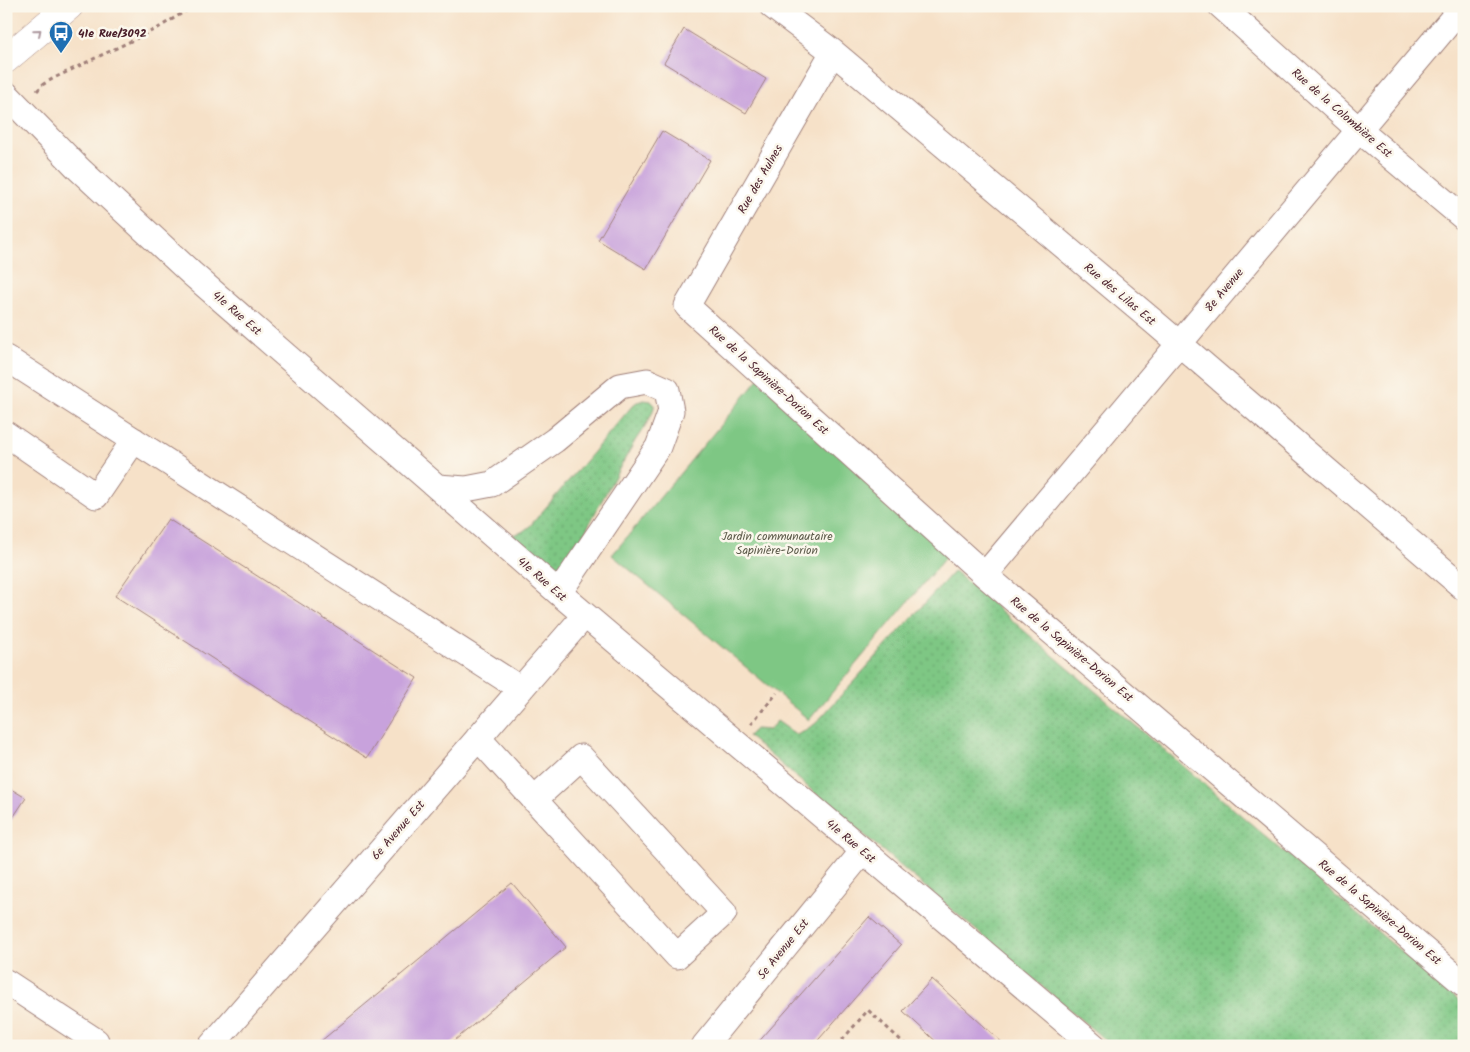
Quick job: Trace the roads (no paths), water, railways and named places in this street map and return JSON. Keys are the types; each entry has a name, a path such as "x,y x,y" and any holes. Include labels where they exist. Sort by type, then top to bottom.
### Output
{"main road":[{"path":"6,59 69,6"}],"street":[{"name":"Rue des Lilas Est","path":"772,6 833,52 1464,588"},
{"name":"Rue de la Colombière Est","path":"1221,6 1359,130 1464,218"},
{"name":"8e Avenue","path":"985,575 1463,6"},
{"name":"Rue des Aulnes","path":"688,306 833,52"},
{"name":"41e Rue Est","path":"6,94 79,169 191,273 559,593 1094,1046"},
{"name":"Rue de la Sapinière-Dorion Est","path":"688,306 985,575 1464,984"},
{"path":"6,358 521,688"},
{"path":"438,488 466,489 492,484 555,440 620,386 647,381 667,390 671,411 658,447 559,593"},
{"path":"6,434 96,496 134,440"},
{"name":"6e Avenue Est","path":"211,1046 585,615"},
{"path":"478,738 534,800 677,956 724,913 581,757 534,800"},
{"name":"5e Avenue Est","path":"704,1046 863,851"},
{"path":"6,982 96,1041 93,1046"}],"place":[{"name":"41e Rue/3092","path":"61,54"}],"park label":[{"name":"Jardin communautaire Sapinière-Dorion","path":"777,543"}]}
